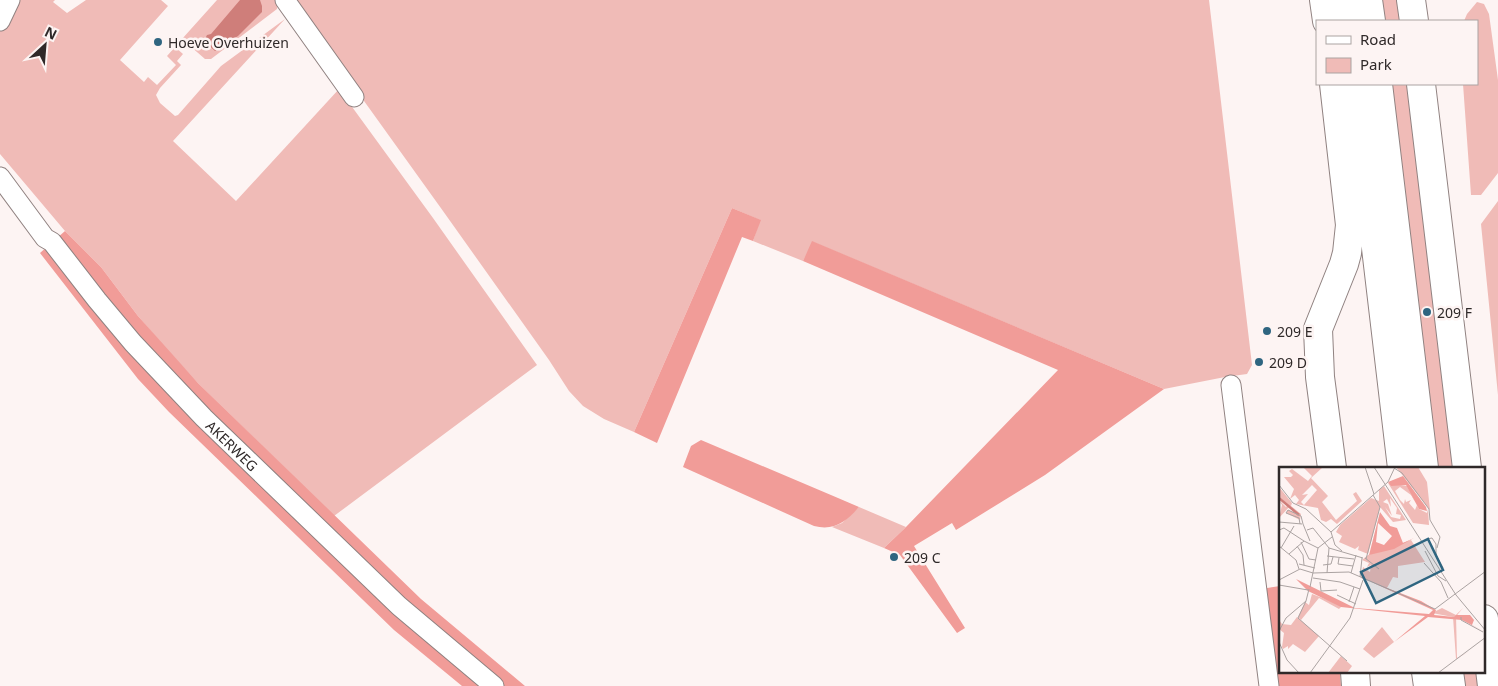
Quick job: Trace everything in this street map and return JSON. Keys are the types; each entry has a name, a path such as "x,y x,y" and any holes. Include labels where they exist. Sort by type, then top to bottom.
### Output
{"highway":[{"path":"1324,0 1327,20"},
{"path":"1348,0 1350,20"},
{"path":"1368,0 1370,20"},
{"path":"1411,0 1414,20"},
{"path":"1332,467 1320,377 1318,329 1344,264 1350,225 1334,85"},
{"path":"1358,85 1395,316 1424,467"},
{"path":"1378,85 1395,316 1402,467"},
{"path":"1421,85 1466,467"},
{"path":"1486,636 1492,686"}],"street":[{"path":"0,21 10,0"},
{"path":"285,0 354,97"},
{"name":"AKERWEG","path":"0,177 45,238 52,242 97,300 163,376 399,606 494,686"},
{"path":"1231,385 1269,686"}],"green space":[{"path":"14,0 55,0 53,2 67,13 86,0 161,0 168,6 120,60 144,82 148,77 157,85 176,65 167,56 175,47 183,54 177,61 181,65 156,95 160,103 175,116 178,115 221,66 285,19 173,141 236,201 339,89 537,365 334,516 198,383 169,352 138,316 101,267 65,231 0,154 0,30"},
{"path":"217,0 278,1 277,9 211,59 205,59 182,39"},
{"path":"293,0 1209,0 1252,365 1247,374 1164,389 813,242 803,261 753,241 760,220 732,208 634,432 604,419 583,406 569,391 549,360"},
{"path":"1377,0 1402,0 1404,20 1379,20"},
{"path":"1477,2 1484,4 1489,14 1498,80 1498,173 1481,195 1471,195 1463,85 1478,85 1478,20 1464,20"},
{"path":"1387,85 1412,85 1459,467 1435,467"},
{"path":"1498,201 1498,395 1481,224"},
{"path":"859,507 906,527 884,548 832,527 842,523"},
{"path":"1460,674 1482,674 1484,686 1461,686"}],"shaded area":[{"path":"240,0 260,0 262,12 238,36 215,51 204,41 207,35 211,34"},
{"path":"732,208 761,220 753,241 742,237 657,443 634,432"},
{"path":"65,231 101,267 138,316 198,383 421,599 525,686 462,686 394,630 169,412 138,379 40,253"},
{"path":"812,241 1164,389 1045,475 956,530 952,523 914,546 965,628 957,633 900,555 884,548 1058,370 803,261"},
{"path":"701,440 859,507 839,524 828,527 814,526 683,467 691,446"},
{"path":"1279,586 1279,674 1340,674 1341,686 1273,686 1261,589"}],"place":[{"name":"Hoeve Overhuizen","path":"158,42"},
{"name":"209 F","path":"1427,312"},
{"name":"209 E","path":"1267,331"},
{"name":"209 D","path":"1259,362"},
{"name":"209 C","path":"894,557"}]}
